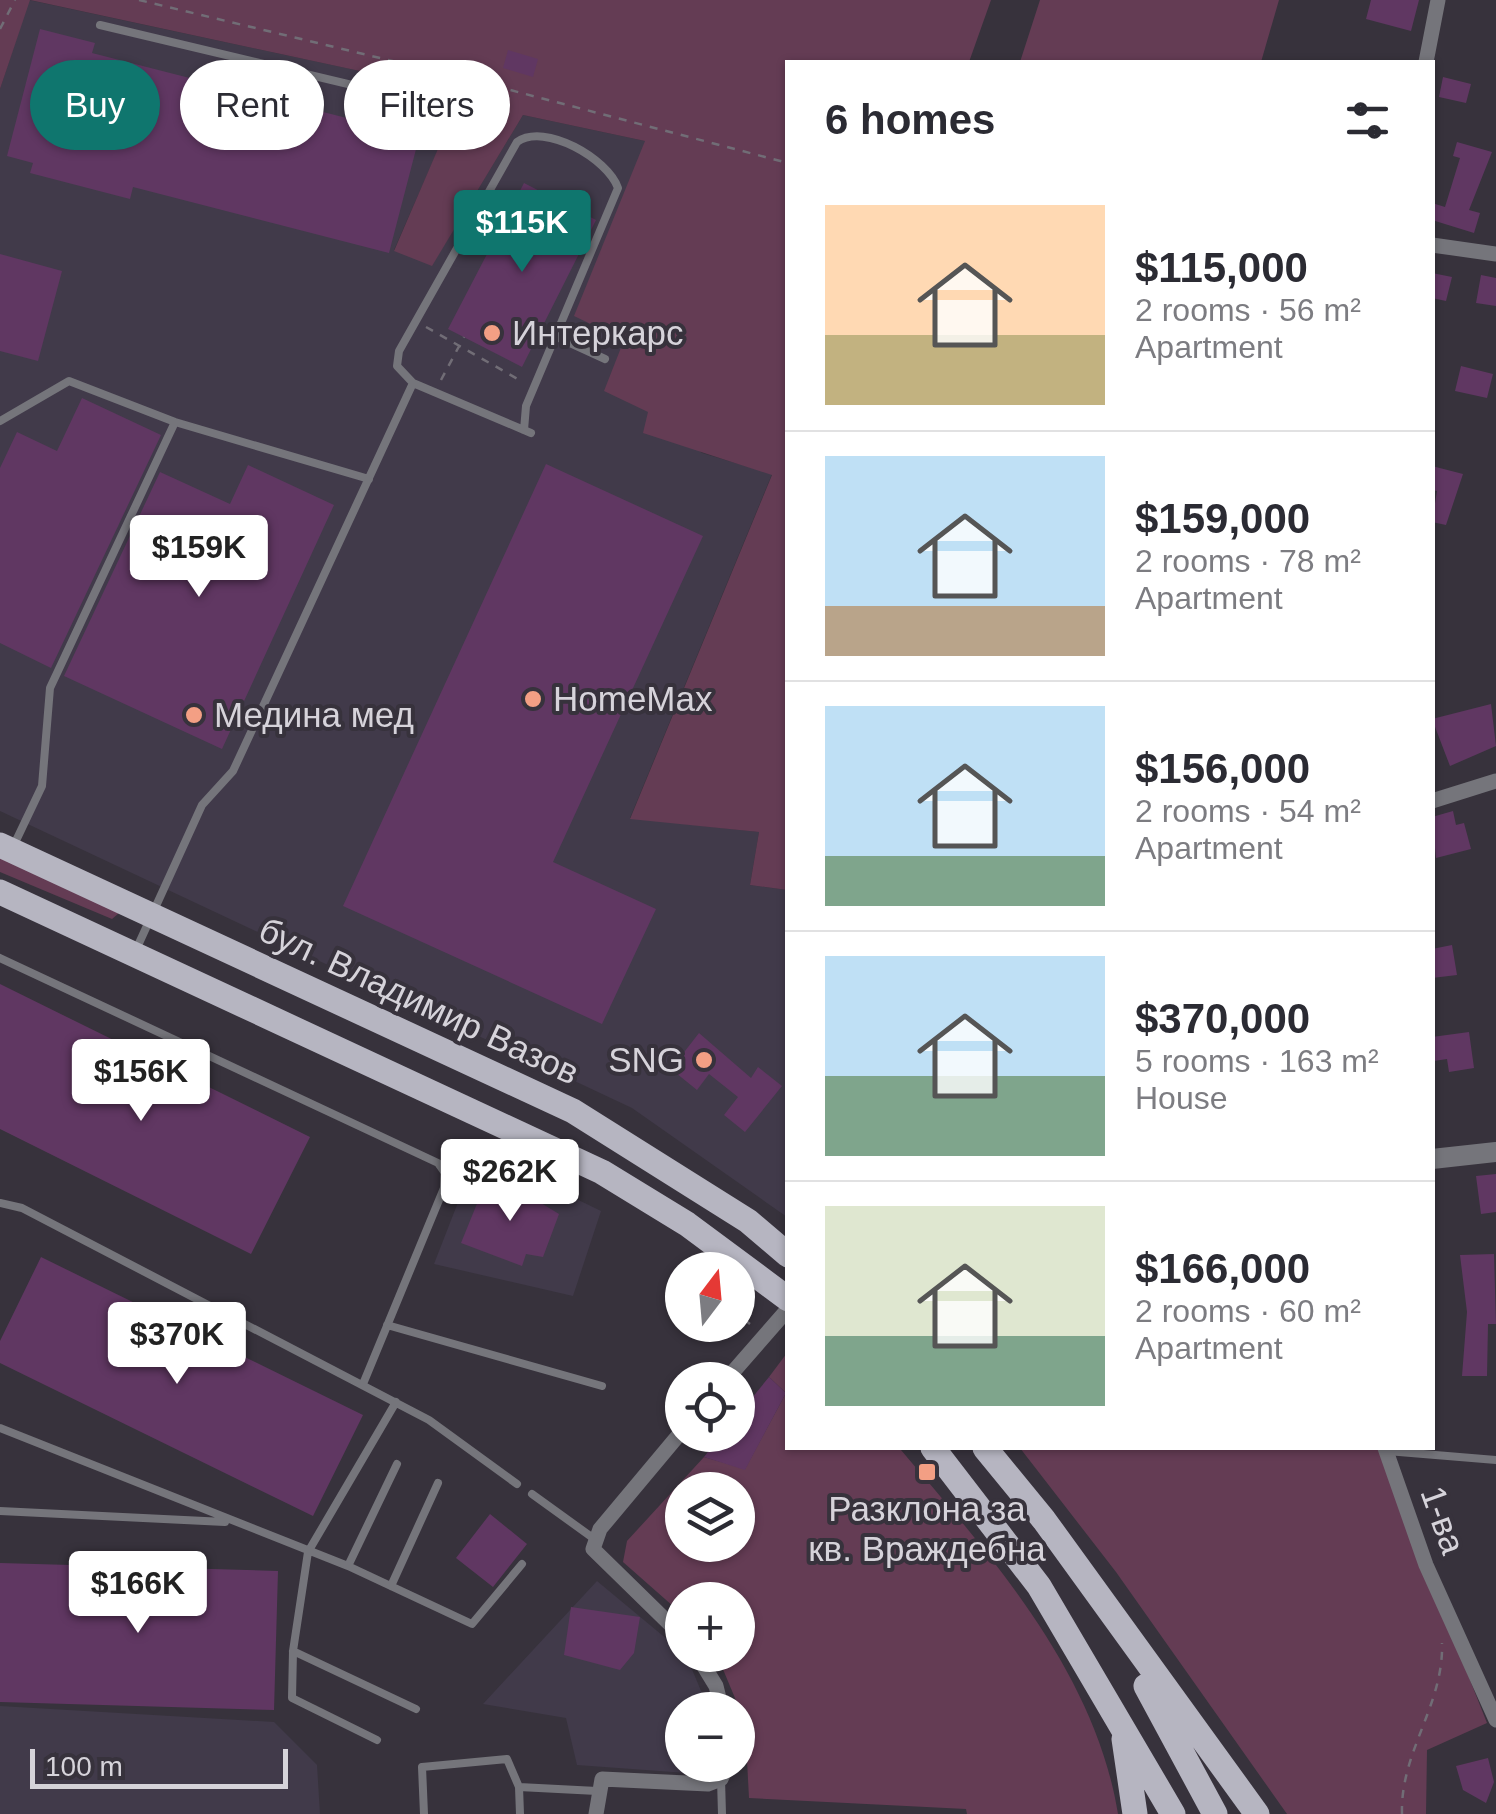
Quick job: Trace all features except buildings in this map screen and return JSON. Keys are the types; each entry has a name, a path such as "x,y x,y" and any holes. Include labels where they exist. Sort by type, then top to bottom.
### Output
{"main road":[{"name":"бул. Владимир Вазов","path":"6,848 573,1111 748,1221 785,1252"},
{"path":"0,892 602,1172 687,1224 785,1297"},
{"path":"935,1450 1039,1586 1173,1814"},
{"path":"987,1450 1044,1520 1103,1607 1256,1814"},
{"path":"1103,1607 1215,1814"},
{"path":"1122,1724 1134,1814"}],"street":[{"path":"1426,60 1438,0"},
{"path":"1435,245 1496,254"},
{"path":"1435,800 1496,781"},
{"path":"1435,1159 1496,1152"},
{"path":"742,1362 785,1312"},
{"name":"1-ва","path":"1386,1450 1426,1564 1496,1719"},
{"path":"665,1451 593,1538 593,1549 606,1566 665,1620"},
{"path":"596,1814 602,1779 614,1776 665,1780"},
{"path":"684,1782 711,1782"}],"lane":[{"path":"100,25 344,84"},
{"path":"534,134 548,136 607,166 618,188 534,388 527,432 413,382 397,366 399,351 416,322 517,142 534,134"},
{"path":"556,337 605,358"},
{"path":"0,421 70,380 175,422 370,478"},
{"path":"134,955 202,805 233,771 413,382"},
{"path":"6,848 42,786 50,688 175,422"},
{"path":"0,958 438,1163 445,1173 444,1188 363,1384"},
{"path":"0,1202 22,1208 363,1384 517,1484"},
{"path":"388,1325 602,1386"},
{"path":"377,1740 292,1698 293,1651 308,1552 396,1402"},
{"path":"0,1428 348,1566 472,1624 522,1564"},
{"path":"1386,1450 1496,1460"},
{"path":"348,1566 397,1464"},
{"path":"391,1586 438,1483"},
{"path":"532,1494 593,1538"},
{"path":"0,1511 235,1522"},
{"path":"293,1651 416,1709"},
{"path":"424,1814 422,1767 508,1759 519,1787 520,1814"},
{"path":"722,1814 724,1782"},
{"path":"519,1787 597,1791"}],"path":[{"path":"0,29 15,0"},
{"path":"416,322 534,388"},
{"path":"445,370 464,337"},
{"path":"1402,1814 1406,1761 1441,1680 1442,1638"}],"shaded area":[{"path":"0,0 30,0 0,89"},
{"path":"29,0 309,60 180,60 180,150 324,150 324,63 344,68 344,150 438,150 394,250 432,265 502,150 510,150 510,136 523,115 645,141 625,340 649,412 702,453 772,474 630,818 759,832 750,885 785,890 785,1216 632,1108 0,811 0,89"},
{"path":"30,0 991,0 970,60 785,60 785,890 750,885 759,832 630,819 772,475 643,433 648,412 604,391 624,340 574,316 645,141 523,115 510,137 510,60 344,60 344,68 324,63 324,60 309,60"},
{"path":"1040,0 1279,0 1262,60 1021,60"},
{"path":"437,150 502,150 432,266 394,251"},
{"path":"0,858 119,913 112,919 0,872"},
{"path":"478,1151 601,1211 573,1296 434,1264"},
{"path":"785,1356 785,1392 769,1377"},
{"path":"785,1395 785,1450 901,1450 1003,1574 1063,1664 1106,1762 1118,1814 967,1814 966,1809 749,1798 748,1782 755,1782 755,1692 732,1692 724,1672 755,1672 755,1582 665,1582 665,1599 623,1562 627,1541 665,1500 665,1562 755,1562 755,1472 690,1472 704,1457 745,1469"},
{"path":"1022,1450 1379,1450 1487,1723 1427,1750 1426,1814 1287,1814 1116,1572"},
{"path":"597,1581 665,1638 665,1672 693,1672 701,1692 665,1692 665,1771 577,1765 566,1718 483,1704"},
{"path":"0,1706 274,1722 317,1765 320,1814 0,1814"}],"place":[{"name":"Интеркарс","path":"492,333"},
{"name":"HomeMax","path":"533,699"},
{"name":"Медина мед","path":"194,715"},
{"name":"SNG","path":"704,1060"},
{"name":"Разклона за кв. Враждебна","path":"927,1472"}]}
